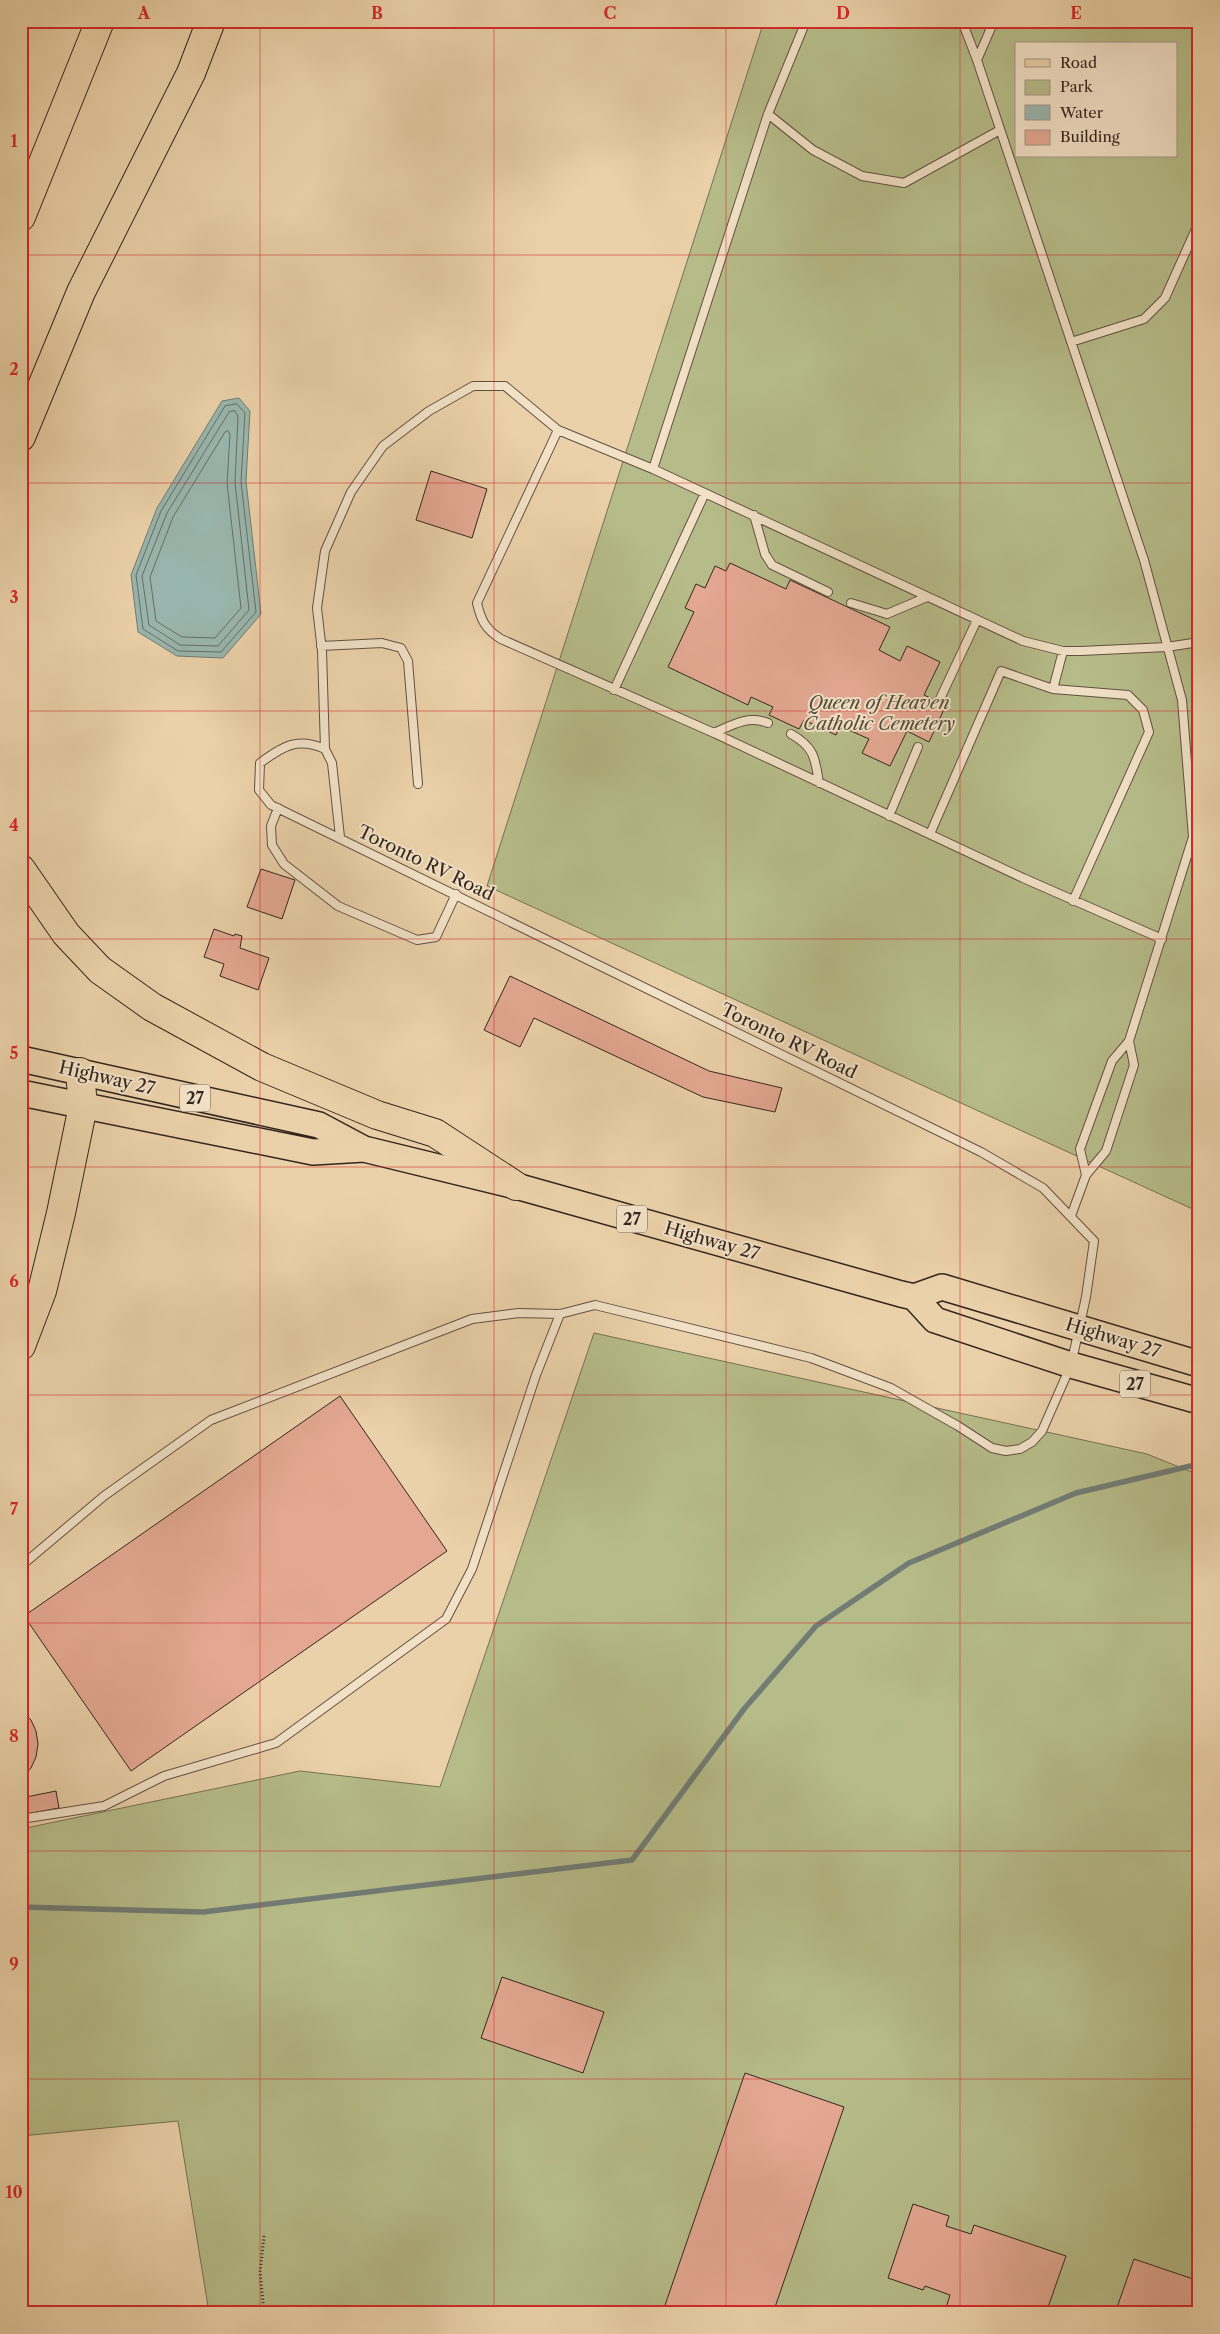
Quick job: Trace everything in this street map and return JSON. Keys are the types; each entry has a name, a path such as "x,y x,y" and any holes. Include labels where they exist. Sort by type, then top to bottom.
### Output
{"highway":[{"path":"21,217 100,21"},
{"path":"21,437 81,292 191,72 211,21"},
{"path":"21,869 66,934 100,970 152,1007 262,1067 376,1115 436,1133 516,1186"},
{"path":"21,1346 42,1291 61,1213 83,1106 80,1072"}],"main road":[{"name":"Highway 27","path":"21,1059 319,1125 364,1150"},
{"name":"Highway 27","path":"21,1094 313,1152 364,1150 516,1186 914,1297 942,1286 1199,1364"},
{"name":"27","path":"914,1297 934,1320 1070,1365 1199,1401"}],"lane":[{"path":"653,469 768,114 806,21"},
{"path":"962,21 1144,560 1182,700 1193,837 1129,1041 1112,1060 1080,1149 1086,1175"},
{"path":"976,60 994,21"},
{"path":"768,114 814,150 862,176 904,183 1000,130"},
{"path":"1071,342 1144,319 1165,298 1199,222"},
{"path":"325,749 321,646 317,608 325,551 351,492 383,446 429,411 473,386 505,386 558,430 653,469 754,515 1023,642 1063,651 1168,646 1199,642"},
{"path":"558,430 477,602 481,620 488,631 500,639 714,733 889,816 1074,901 1162,939"},
{"path":"614,690 705,493"},
{"path":"754,515 764,554 772,565 828,592"},
{"path":"851,603 887,614 927,597"},
{"path":"939,701 977,620"},
{"path":"321,646 382,643 401,648 408,661 418,784"},
{"path":"1053,689 1063,651"},
{"path":"930,834 1001,671 1053,689 1128,695 1143,710 1149,732 1074,901"},
{"path":"714,733 741,721 759,720 768,723"},
{"path":"791,734 802,740 812,750 819,783"},
{"name":"Toronto RV Road","path":"21,1566 104,1496 211,1420 472,1318 519,1314 560,1314 595,1305 812,1358 891,1388 958,1426 992,1448 1006,1451 1020,1449 1032,1442 1042,1432 1070,1365 1079,1328 1094,1241 1043,1188 980,1152 340,837 271,805 259,790 260,763 284,746 313,744 325,749 332,763 340,837"},
{"path":"889,816 918,747"},
{"path":"278,808 271,826 272,845 284,864 338,906 418,940 436,937 456,894"},
{"path":"1070,1216 1086,1175 1106,1151 1134,1065 1129,1041"},
{"path":"21,1819 104,1806 164,1776 276,1743 446,1619 472,1568 536,1375 560,1314"}],"path":[{"path":"264,2236 260,2272 264,2313"}],"green space":[{"name":"Queen of Heaven Catholic Cemetery","path":"764,21 1199,21 1199,1212 487,886"},
{"path":"594,1333 1147,1454 1199,1475 1199,2313 209,2313 178,2121 21,2136 21,1829 300,1771 440,1787"}],"water":[{"path":"239,398 250,411 246,481 261,614 223,658 177,656 138,632 131,575 157,508 222,401"}],"building":[{"path":"431,471 487,489 472,538 416,520"},
{"path":"730,563 786,589 790,580 890,627 879,650 900,661 907,646 940,662 924,695 946,705 929,742 907,731 890,766 862,753 869,739 840,726 836,735 804,720 799,729 769,715 773,707 751,697 748,705 668,667 694,612 685,608 696,584 705,588 715,566 726,571"},
{"path":"261,869 295,880 282,919 247,907"},
{"path":"214,929 234,936 235,934 242,936 240,948 269,958 258,990 220,976 224,964 204,957"},
{"path":"510,976 709,1071 782,1088 775,1112 703,1097 534,1018 520,1047 484,1030"},
{"path":"340,1396 447,1551 131,1771 24,1616"},
{"path":"21,1710 31,1720 36,1731 38,1744 36,1757 31,1768 21,1779"},
{"path":"56,1791 59,1808 21,1815 21,1798"},
{"path":"502,1977 604,2012 583,2073 481,2038"},
{"path":"745,2073 844,2107 773,2313 669,2313 663,2311"},
{"path":"913,2204 949,2216 946,2226 971,2234 974,2225 1066,2256 1046,2313 950,2313 945,2311 950,2295 925,2286 923,2290 888,2278"},
{"path":"1134,2259 1199,2281 1199,2313 1115,2313"}],"waterway":[{"path":"21,1907 203,1912 632,1860 744,1709 816,1626 909,1563 1076,1493 1199,1464"}]}
